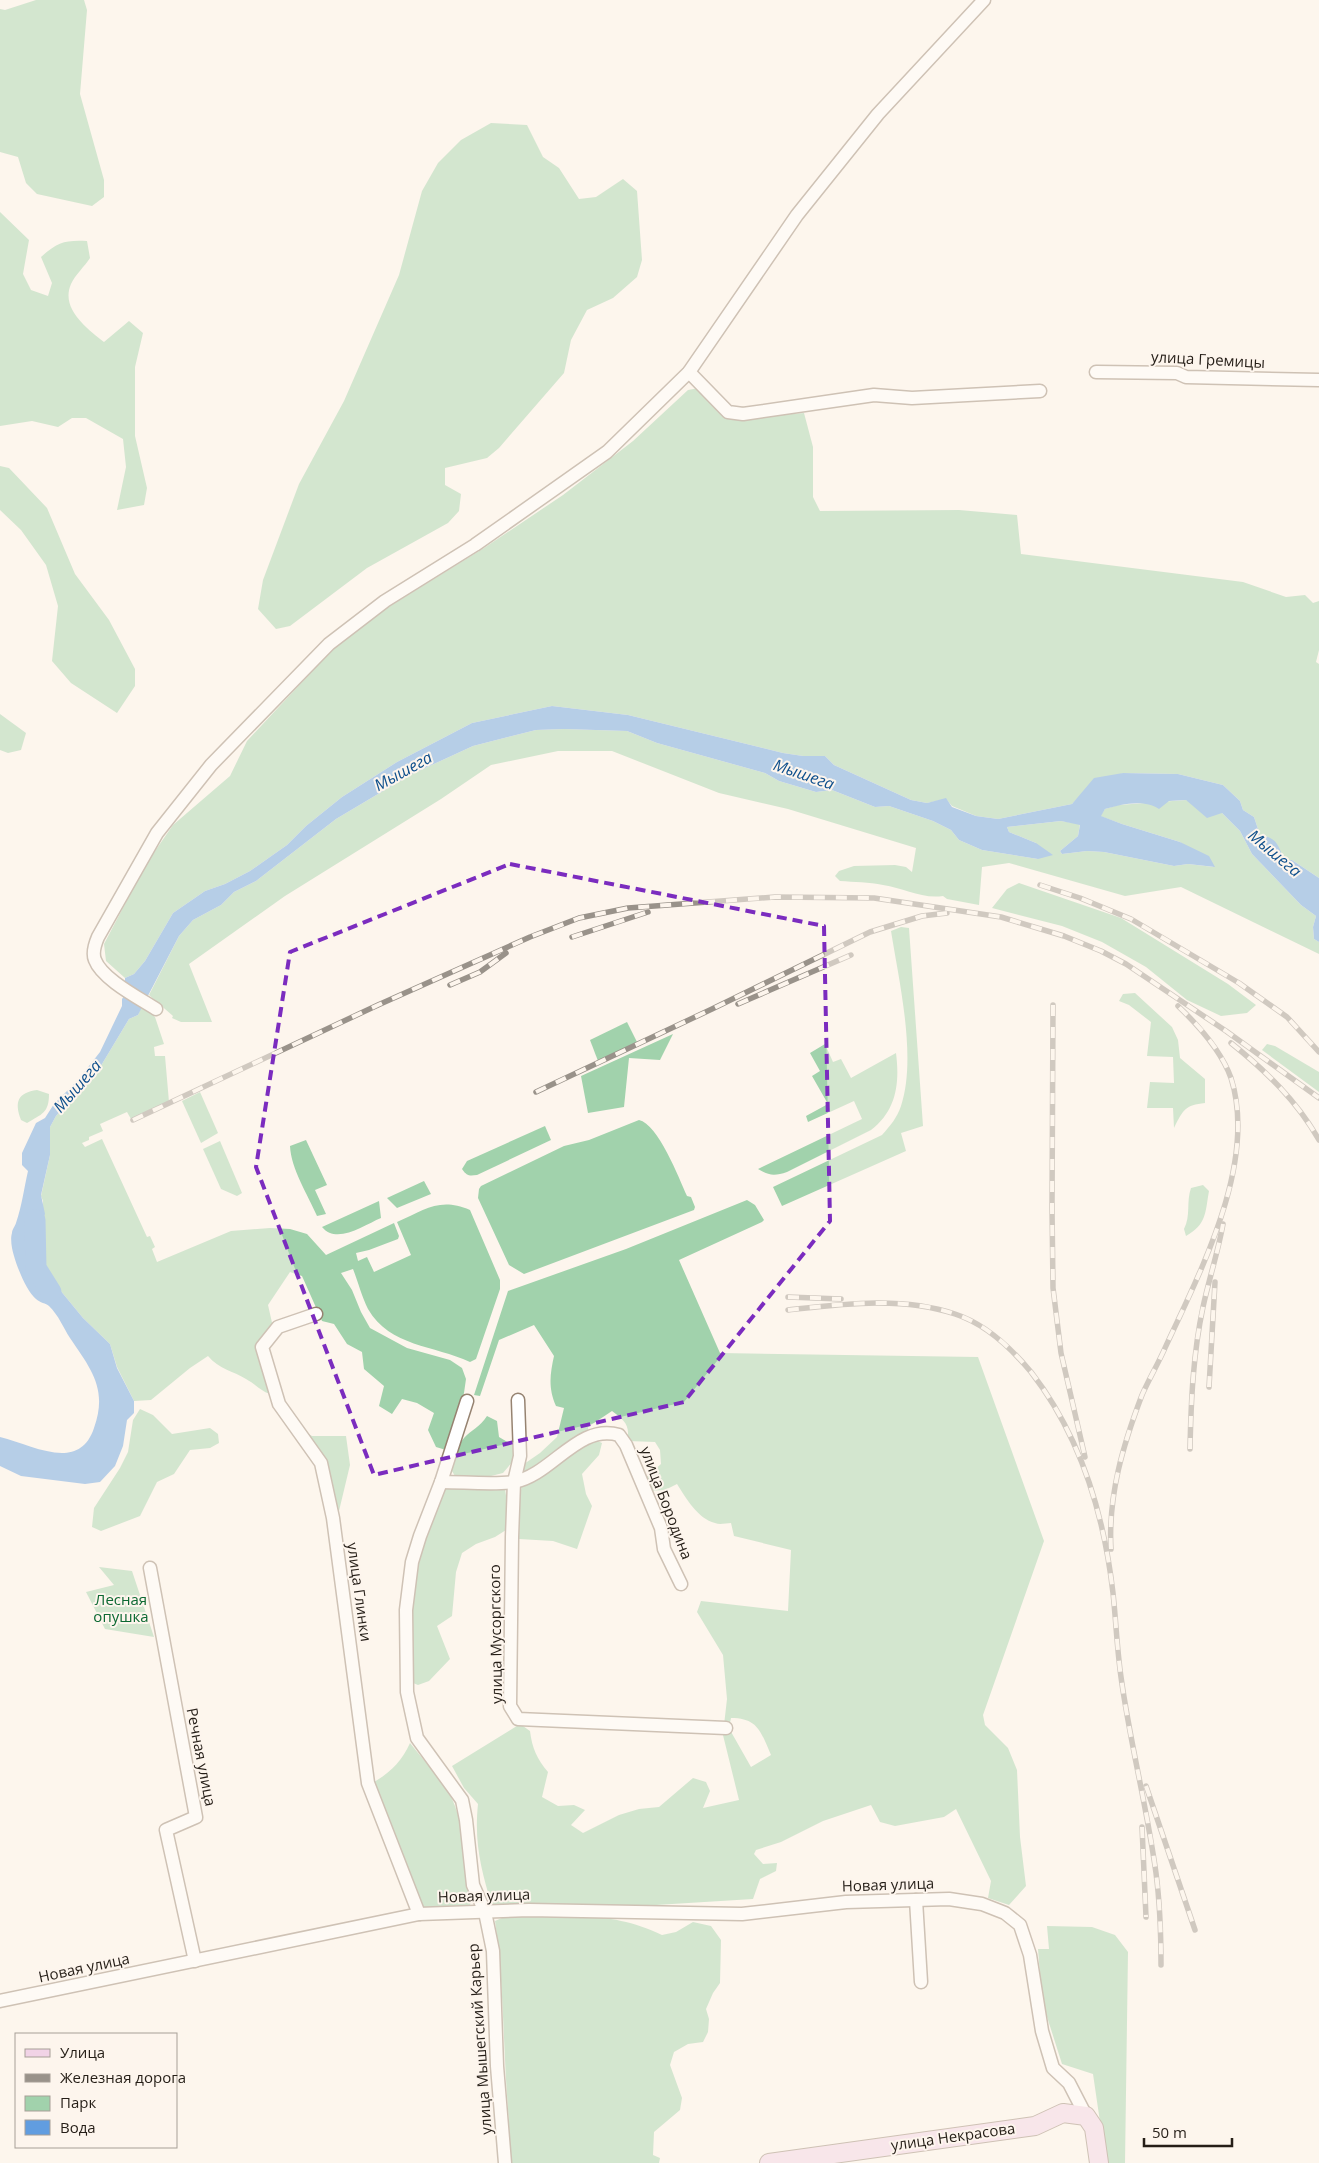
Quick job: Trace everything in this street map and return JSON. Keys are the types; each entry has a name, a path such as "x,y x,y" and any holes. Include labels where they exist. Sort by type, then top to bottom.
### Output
{"main road":[{"name":"улица Некрасова","path":"769,2163 1035,2126 1064,2114 1086,2116"},
{"path":"1086,2116 1094,2128 1099,2163"}],"street":[{"path":"156,1009 111,979 101,970 94,958 94,948 98,937 157,833 211,766 329,644 385,601 475,545 607,452 689,372 803,207 878,114 984,0"},
{"path":"689,372 728,412 743,414 874,395 912,398 1040,391"},
{"name":"улица Гремицы","path":"1096,372 1177,373 1186,377 1319,380"},
{"name":"улица Глинки","path":"316,1314 278,1327 262,1347 279,1404 321,1463 332,1518 368,1783 419,1914"},
{"name":"улица Мусоргского","path":"518,1400 520,1456 514,1482 510,1706 518,1719 726,1728"},
{"name":"улица Мышегский Карьер","path":"467,1401 442,1482 420,1536 412,1562 406,1610 408,1692 416,1738 462,1800 473,1885 484,1912 493,1951 497,2066 506,2163"},
{"name":"улица Бородина","path":"514,1482 535,1474 580,1441 596,1434 608,1432 619,1435 626,1445 661,1528 664,1549 681,1584"},
{"path":"442,1482 514,1482"},
{"name":"Речная улица","path":"150,1568 196,1817 166,1830 195,1962"},
{"name":"Новая улица","path":"0,2001 419,1914 583,1910 742,1914 846,1902 950,1899 977,1903 1005,1913 1020,1925 1030,1955 1042,2031 1053,2068 1069,2083 1086,2116"},
{"path":"916,1900 921,1982"}],"highlighted area":[{"path":"510,864 824,926 830,1221 684,1402 374,1475 256,1167 290,952"}],"green space":[{"path":"36,0 84,0 87,10 80,94 104,180 104,197 92,206 37,194 26,183 18,157 0,152 0,9 5,10"},
{"path":"491,123 527,125 543,157 559,168 579,199 596,197 623,179 637,191 642,260 637,277 613,298 587,310 571,340 564,373 499,448 487,458 445,468 445,485 461,494 459,511 448,523 367,568 290,626 276,629 258,609 263,580 299,484 344,401 399,275 422,191 438,163 461,140"},
{"path":"0,212 29,240 23,274 31,290 48,296 52,283 41,257 62,243 87,241 90,258 71,284 69,293 69,302 72,310 84,325 104,342 129,321 143,333 135,367 135,436 147,488 144,505 117,510 126,467 123,439 86,418 72,418 58,427 32,421 0,426"},
{"path":"699,388 715,405 733,419 804,413 813,447 813,497 820,511 959,510 1017,515 1021,554 1243,582 1286,597 1305,595 1313,603 1319,601 1319,650 1316,662 1319,664 1319,878 1292,860 1284,860 1260,835 1254,817 1243,810 1240,801 1223,785 1178,774 1123,773 1083,793 1072,804 998,819 976,816 952,806 946,799 927,803 911,800 834,765 825,756 803,756 783,753 628,715 552,706 472,723 397,762 342,797 306,826 287,845 250,871 225,884 205,891 173,913 145,961 134,974 125,978 106,961 104,944 146,864 173,825 230,776 247,741 332,650 382,611 484,548 563,495 633,441 688,390"},
{"path":"0,466 9,468 47,508 75,574 109,620 135,669 135,686 117,713 71,683 52,661 58,606 46,565 21,530 0,510"},
{"path":"0,714 26,733 21,750 8,753 0,750"},
{"path":"536,730 627,731 657,743 765,773 779,781 816,792 832,790 875,807 889,806 933,821 951,830 959,840 982,850 1038,859 1036,843 1009,832 1007,827 1061,821 1080,824 1078,836 1060,851 1062,854 1087,851 1104,852 1174,866 1188,864 1214,867 1180,842 1100,816 1105,809 1118,805 1186,800 1222,813 1240,831 1252,854 1301,905 1316,916 1313,927 1314,939 1319,942 1319,954 1181,887 1125,896 1009,863 982,867 979,905 947,899 943,896 920,895 891,886 840,881 835,876 839,871 854,866 895,865 906,867 912,872 916,848 788,809 719,793 612,751 558,751 491,765 441,799 285,896 189,964 212,1022 181,1022 172,1018 173,1016 149,995 179,936 193,920 221,905 234,892 256,881 336,819 410,775 473,746"},
{"path":"1019,883 1121,918 1228,984 1256,1005 1247,1013 1221,1016 1187,1000 1146,967 1102,942 1062,926 992,908 1007,889"},
{"path":"901,927 909,928 923,1126 901,1133 906,1151 782,1206 773,1187 882,1135 893,1122 901,1106 905,1087 907,1043 902,996 891,931"},
{"path":"1135,993 1172,1027 1178,1040 1180,1058 1205,1079 1205,1103 1193,1105 1185,1110 1174,1128 1173,1108 1147,1108 1150,1082 1174,1083 1173,1057 1147,1056 1151,1022 1129,1005 1119,1001 1123,994"},
{"path":"142,1006 155,1017 164,1044 154,1047 155,1056 165,1056 169,1102 131,1119 127,1112 100,1124 103,1131 89,1137 89,1140 82,1143 85,1147 102,1139 147,1237 150,1236 155,1247 152,1249 157,1262 231,1231 270,1228 290,1229 307,1234 326,1255 394,1223 399,1236 398,1239 356,1253 358,1261 367,1257 374,1272 411,1255 397,1222 441,1205 459,1206 470,1210 500,1280 500,1289 476,1359 470,1362 400,1338 388,1331 368,1309 353,1269 341,1273 352,1290 370,1328 407,1348 450,1360 462,1368 466,1379 464,1393 446,1450 436,1447 428,1430 434,1413 417,1403 402,1399 392,1414 379,1406 384,1386 364,1369 362,1352 347,1344 334,1324 322,1321 302,1276 290,1272 268,1305 273,1327 261,1341 274,1395 221,1367 208,1356 151,1400 134,1401 117,1367 110,1344 83,1318 46,1273 36,1268 31,1260 41,1223 43,1201 41,1196 50,1155 50,1127 56,1116 99,1069 129,1019 138,1015"},
{"path":"627,1022 637,1042 598,1061 590,1040"},
{"path":"673,1034 660,1060 629,1058 624,1107 588,1113 581,1076"},
{"path":"825,1044 833,1062 841,1059 851,1078 896,1053 896,1086 891,1105 879,1123 871,1130 787,1172 772,1175 758,1169 862,1119 854,1101 808,1122 806,1116 828,1104 812,1076 820,1071 810,1053"},
{"path":"1267,1044 1275,1046 1319,1072 1319,1092 1262,1050"},
{"path":"37,1090 49,1094 48,1105 44,1112 27,1123 21,1120 18,1108 19,1099 26,1093"},
{"path":"200,1092 218,1133 201,1143 182,1101"},
{"path":"639,1120 653,1131 660,1141 687,1196 691,1197 695,1207 694,1210 524,1274 509,1265 478,1198 481,1186 564,1146 589,1140"},
{"path":"545,1126 551,1140 477,1175 468,1175 462,1169 467,1161"},
{"path":"306,1140 327,1185 315,1190 326,1214 317,1216 293,1164 291,1155 290,1146"},
{"path":"220,1141 242,1193 237,1196 221,1189 203,1149"},
{"path":"424,1181 431,1194 397,1208 387,1198"},
{"path":"1203,1185 1209,1191 1206,1212 1198,1227 1186,1236 1184,1229 1191,1188"},
{"path":"747,1200 755,1205 764,1220 762,1222 679,1260 720,1353 978,1357 1044,1541 983,1715 985,1725 1008,1748 1017,1770 1020,1837 1026,1886 1009,1905 988,1898 991,1881 956,1809 944,1817 895,1826 880,1822 871,1805 823,1821 781,1842 756,1850 754,1854 763,1864 777,1863 776,1871 760,1879 753,1899 656,1905 492,1906 479,1856 477,1831 478,1804 464,1788 452,1766 520,1724 530,1731 536,1753 548,1772 542,1797 558,1806 574,1805 585,1810 571,1825 583,1833 619,1815 639,1809 659,1807 693,1778 706,1782 710,1791 703,1808 739,1800 722,1731 730,1730 751,1767 771,1755 761,1733 753,1724 731,1718 729,1728 724,1725 727,1699 723,1655 697,1612 701,1601 788,1611 791,1550 734,1536 731,1523 717,1524 703,1517 693,1507 677,1484 665,1490 649,1491 644,1479 661,1464 660,1450 655,1442 627,1441 628,1431 625,1423 612,1411 588,1427 589,1437 602,1443 599,1455 582,1474 586,1494 592,1506 577,1549 553,1541 519,1539 520,1499 524,1464 540,1453 557,1437 564,1408 556,1406 552,1393 551,1375 554,1356 534,1325 499,1340 480,1396 474,1395 508,1291 626,1249"},
{"path":"379,1201 381,1218 359,1229 343,1234 335,1234 328,1232 322,1227"},
{"path":"140,1409 153,1415 172,1434 210,1428 218,1434 219,1443 210,1448 190,1450 174,1474 157,1482 140,1516 101,1531 92,1527 94,1508 128,1452 133,1420"},
{"path":"487,1416 497,1421 499,1437 514,1446 514,1460 503,1473 491,1476 455,1476 450,1468 457,1448 464,1438"},
{"path":"302,1430 312,1436 346,1436 350,1465 339,1511 333,1507"},
{"path":"445,1487 505,1489 508,1508 506,1530 462,1553 456,1572 452,1616 437,1626 450,1659 429,1681 418,1685 413,1683 411,1601 416,1560"},
{"name":"Лесная опушка","path":"99,1567 132,1571 154,1637 105,1629 86,1592 114,1585"},
{"path":"410,1743 447,1789 455,1806 464,1840 472,1898 470,1905 422,1908 374,1782 395,1765"},
{"path":"578,1915 621,1921 641,1926 662,1935 676,1932 693,1922 711,1926 721,1940 720,1983 706,2009 709,2019 708,2032 703,2042 688,2044 674,2052 670,2065 682,2098 680,2110 654,2132 653,2155 660,2158 659,2163 512,2163 500,1968 495,1921 504,1917"},
{"path":"1047,1926 1092,1927 1115,1935 1128,1952 1125,2163 1106,2163 1093,2074 1062,2064 1042,2001 1038,1949 1049,1949"}],"water":[{"path":"552,706 628,715 783,753 803,756 825,756 834,765 911,800 927,803 946,798 952,807 976,816 998,819 1072,804 1094,778 1123,773 1178,774 1223,785 1240,801 1243,810 1254,817 1260,835 1270,838 1276,843 1284,860 1292,860 1319,878 1319,942 1314,939 1313,927 1316,916 1301,905 1252,854 1240,831 1222,813 1207,818 1186,800 1169,801 1159,809 1140,803 1118,805 1105,809 1101,816 1180,842 1209,856 1215,867 1188,864 1174,866 1104,852 1087,851 1062,854 1060,851 1078,836 1080,825 1061,821 1007,827 1009,832 1036,843 1053,855 1038,859 982,850 959,840 951,830 933,821 889,806 875,807 832,790 816,792 779,781 765,773 657,743 627,731 536,730 473,746 410,775 336,819 256,881 234,892 221,905 193,920 179,936 138,1015 129,1019 99,1069 56,1116 50,1127 50,1155 41,1195 45,1214 41,1223 44,1228 44,1239 33,1250 31,1260 36,1268 46,1273 83,1318 110,1344 117,1368 134,1401 134,1413 127,1420 123,1446 115,1466 100,1482 85,1484 21,1476 0,1466 0,1437 40,1450 66,1453 78,1450 87,1442 98,1414 98,1391 91,1370 56,1314 48,1305 36,1299 29,1291 15,1261 11,1238 20,1210 28,1171 22,1165 22,1153 36,1123 45,1118 54,1104 78,1080 100,1052 122,1006 122,999 125,995 125,978 134,974 145,961 173,913 205,891 225,884 250,871 287,845 306,826 342,797 397,762 472,723"}],"waterway":[{"name":"Мышега","path":"35,1220 36,1268 51,1292"}],"railway":[{"path":"1040,885 1080,898 1131,919 1239,983 1287,1017 1319,1052"},
{"path":"133,1120 378,1005 530,937 579,918 628,908 775,897 874,898 1001,917 1064,936 1101,951 1126,964 1226,1031 1319,1098"},
{"path":"572,937 648,912"},
{"path":"536,1092 870,932 922,916 947,913"},
{"path":"450,985 480,972 506,953"},
{"path":"738,1004 851,955"},
{"path":"1053,1005 1053,1288 1061,1353 1085,1457"},
{"path":"1111,1549 1114,1490 1123,1451 1142,1395 1194,1286 1208,1252 1231,1181 1237,1145 1237,1111 1231,1078 1227,1068 1209,1039 1178,1006"},
{"path":"1231,1043 1280,1087 1301,1112 1319,1140"},
{"path":"1190,1449 1192,1395 1197,1342 1203,1307 1223,1224"},
{"path":"1209,1387 1215,1282"},
{"path":"788,1297 841,1299"},
{"path":"788,1310 851,1304 893,1303 935,1308 966,1318 987,1330 1015,1354 1048,1396 1063,1422 1087,1477 1096,1505 1109,1564 1125,1702 1156,1873 1161,1965"},
{"path":"1146,1786 1195,1930"},
{"path":"1142,1827 1146,1917"}]}
